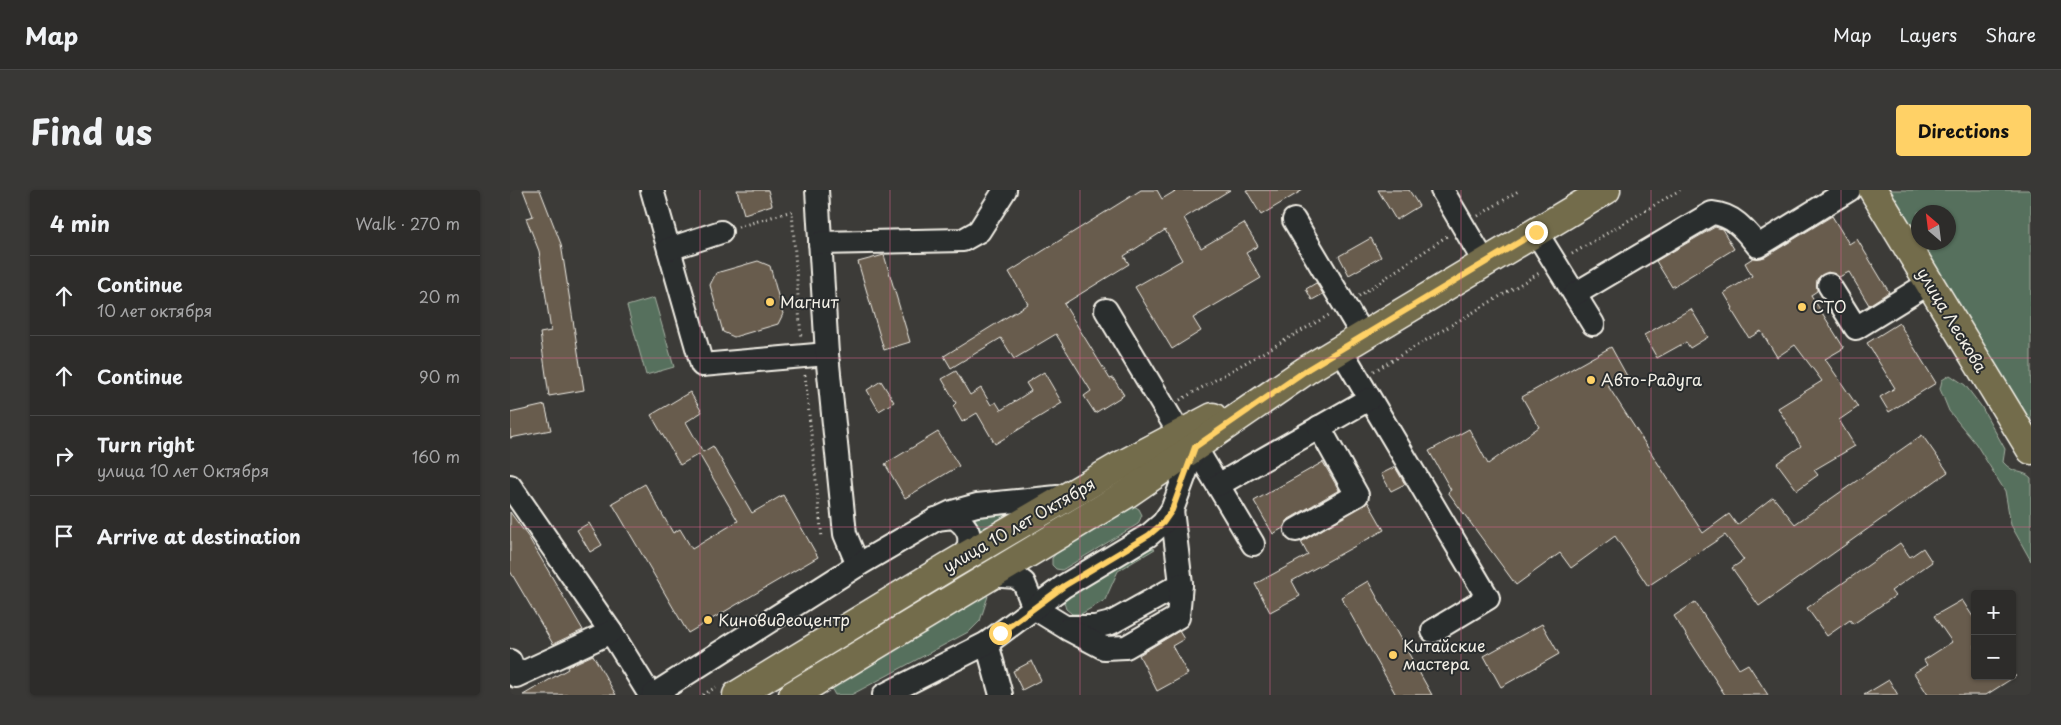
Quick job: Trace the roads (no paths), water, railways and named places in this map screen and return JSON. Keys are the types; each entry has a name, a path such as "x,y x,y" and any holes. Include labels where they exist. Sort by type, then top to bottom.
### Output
{"main road":[{"name":"улица 10 лет Октября","path":"794,695 1128,493 1188,441 1258,392 1308,369 1606,190"},
{"name":"улица Лескова","path":"1873,190 2031,450"},
{"name":"улица 10 лет Октября","path":"737,695 1118,466 1188,441"}],"street":[{"path":"652,190 702,365 827,354"},
{"path":"817,190 827,354 844,534 858,564"},
{"path":"820,243 962,240 979,231 1005,190"},
{"path":"1442,190 1485,263"},
{"path":"1575,294 1712,213 1724,214 1743,227 1758,246 1849,190"},
{"path":"1294,220 1352,343 1364,389 1488,598 1433,631"},
{"path":"669,249 721,232"},
{"path":"1536,232 1593,324"},
{"path":"1829,285 1856,328 1929,283"},
{"path":"1106,310 1188,441 1218,485 1253,544"},
{"path":"1218,485 1319,427 1364,389"},
{"path":"1296,530 1357,495 1319,427"},
{"path":"990,575 1016,577 1024,583 1034,608 1065,627 1095,627 1111,623 1181,584 1172,510 1188,441"},
{"path":"510,486 652,695 858,564 935,520 952,512 977,505 1068,496"},
{"path":"884,695 987,643 1064,586 1149,535 1163,523 1172,510"},
{"path":"935,520 953,517 961,521 967,528 970,537 969,546 966,554 959,560"},
{"path":"510,661 516,676 611,632"},
{"path":"987,643 1001,695"}],"place":[{"name":"Магнит","path":"770,302"},
{"name":"СТО","path":"1802,307"},
{"name":"Авто-Радуга","path":"1591,380"},
{"name":"Киновидеоцентр","path":"708,620"},
{"name":"Китайские мастера","path":"1393,655"}]}
